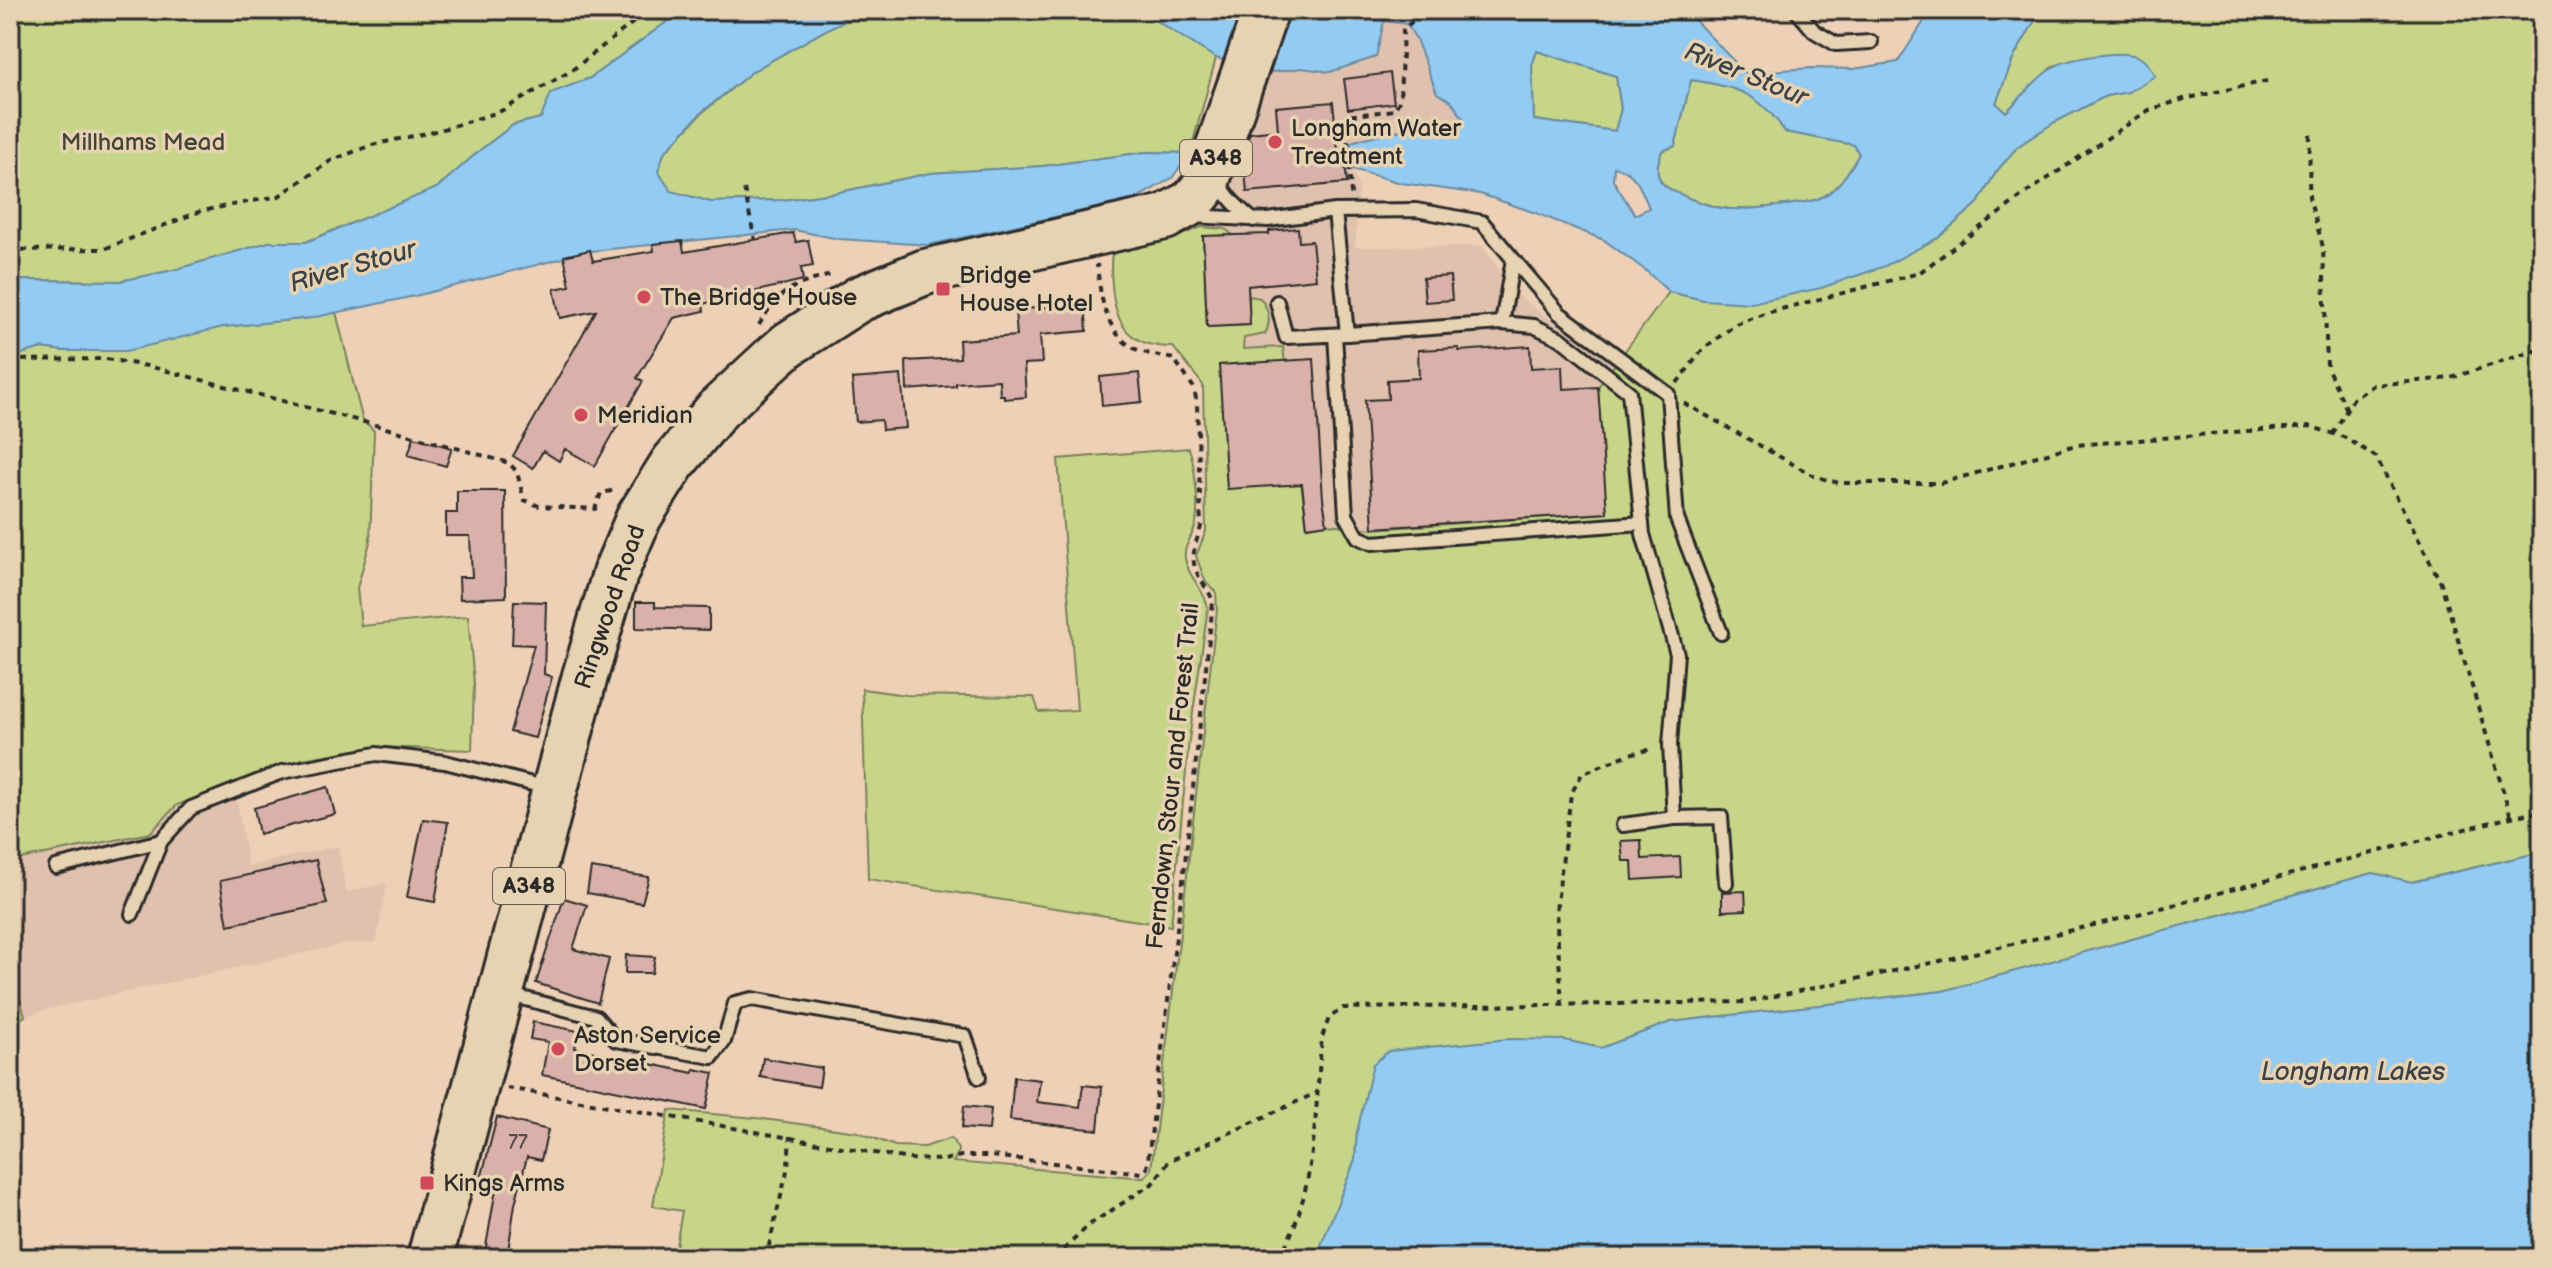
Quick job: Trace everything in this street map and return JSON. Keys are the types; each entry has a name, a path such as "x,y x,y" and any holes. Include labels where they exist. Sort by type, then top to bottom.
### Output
{"highway":[{"name":"Ringwood Road","path":"430,1258 615,574 639,517 673,463 718,409 789,344 859,299 925,272 1165,217 1192,202 1205,186 1214,164 1266,10"}],"lane":[{"path":"1796,10 1814,31 1836,44 1871,42"},
{"path":"1214,164 1222,189 1253,220"},
{"path":"1176,211 1198,218 1268,220 1335,211 1416,210 1482,222 1559,313 1668,394 1677,519 1721,633"},
{"path":"1335,211 1346,515 1358,537 1372,543 1642,523"},
{"path":"1502,323 1513,259"},
{"path":"1277,302 1286,337 1502,323 1534,326 1561,339 1629,392 1643,534 1677,654 1670,745 1674,818"},
{"path":"132,914 161,841 191,808 282,772 376,754 445,762 555,789"},
{"path":"1623,825 1674,818 1721,817 1726,883"},
{"path":"56,867 161,841"},
{"path":"501,993 596,1017 616,1040 712,1057 724,1041 735,1003 752,999 965,1036 979,1077"}],"path":[{"path":"10,250 104,249 201,211 279,196 332,160 372,145 440,130 499,112 571,71 649,10"},
{"path":"1352,211 1346,116 1394,110 1400,100 1403,30 1424,10"},
{"path":"2267,81 2149,110 2025,194 1919,273 1770,312 1736,324 1703,349 1668,394 1814,476 1839,483 1941,483 2076,445 2309,426 2346,438 2376,457 2441,583 2511,817"},
{"path":"2310,134 2309,197 2323,247 2327,367 2347,410"},
{"path":"744,189 755,240"},
{"name":"Ferndown, Stour and Forest Trail","path":"1094,233 1099,286 1109,324 1124,342 1141,352 1174,359 1194,388 1201,527 1193,560 1194,569 1213,602 1183,881 1147,1168 1142,1173"},
{"path":"2333,434 2353,399 2374,385 2451,378 2534,351 2542,352"},
{"path":"10,360 106,359 148,366 379,426 509,463 517,472 524,500 539,506 595,509 601,493 619,489"},
{"path":"1562,1005 1556,911 1571,794 1582,774 1629,754 1670,745"},
{"path":"1279,1258 1304,1203 1310,1170 1322,1037 1329,1018 1343,1008 1747,1002 2119,919 2542,811"},
{"path":"477,1083 909,1159 991,1156 1142,1173 1152,1184"},
{"path":"1055,1258 1089,1225 1152,1184 1169,1161 1316,1093"},
{"path":"766,1258 788,1167 790,1136"}],"shaded area":[{"path":"1384,21 1407,24 1437,93 1451,101 1463,118 1412,130 1390,131 1352,142 1352,169 1359,187 1355,247 1482,246 1521,298 1649,389 1661,524 1206,583 1196,556 1206,531 1203,385 1173,347 1143,344 1125,328 1114,308 1112,254 1178,236 1207,200 1255,68 1274,72 1302,68 1330,72 1375,57"},
{"path":"234,784 248,866 338,846 346,892 387,883 376,942 345,944 25,1016 10,963 10,861 150,833 177,805"}],"green space":[{"name":"Millhams Mead","path":"10,10 683,10 590,78 552,93 541,118 513,125 437,188 306,242 269,242 174,270 120,281 10,280"},
{"path":"873,10 1139,10 1216,58 1190,153 1146,152 1043,166 931,173 835,193 783,200 711,202 670,191 658,171 664,153 702,113 753,71 833,26"},
{"path":"2041,10 2542,10 2542,852 2411,882 2373,873 1943,991 1671,1022 1601,1048 1564,1040 1357,1132 1355,1160 1316,1258 674,1258 682,1211 653,1206 669,1110 858,1132 895,1146 925,1147 951,1138 959,1151 953,1162 1134,1177 1144,1177 1151,1170 1217,609 1216,592 1206,583 1196,556 1206,531 1203,385 1173,347 1146,343 1121,323 1114,299 1112,254 1202,227 1225,229 1233,235 1203,237 1204,265 1244,264 1205,281 1207,327 1249,325 1249,296 1260,298 1266,306 1269,320 1265,334 1244,338 1243,349 1283,347 1307,527 1327,524 1373,529 1606,513 1598,387 1669,292 1704,300 1938,238 1978,203 1996,172 2017,147 2053,123 2106,96 2128,92 2111,55 2053,66 2006,112 1996,103 2014,57"},
{"path":"1537,51 1616,76 1621,109 1615,131 1534,120 1532,65"},
{"path":"1691,80 1734,89 1756,100 1786,132 1855,145 1859,154 1837,186 1825,196 1811,201 1763,208 1727,209 1682,195 1662,182 1657,170 1662,151 1675,146"},
{"path":"336,312 362,418 374,431 370,542 357,588 361,626 468,616 474,684 472,750 374,747 302,759 177,805 150,833 10,861 10,344 21,354 42,348 64,351"},
{"path":"1189,448 1195,474 1197,516 1185,558 1208,608 1189,740 1171,926 868,879 862,689 906,695 1034,697 1039,712 1077,710 1058,459"},
{"path":"10,963 25,1016 10,1026"}],"water":[{"name":"River Stour","path":"683,10 873,10 833,26 753,71 702,112 664,153 658,171 671,191 711,202 782,200 835,193 931,173 1043,166 1146,152 1190,153 1172,178 1135,199 929,245 839,239 794,230 591,251 415,296 311,318 223,327 127,351 42,348 21,354 10,344 10,280 120,281 174,270 269,242 306,242 437,188 513,125 541,118 551,93 590,78"},
{"name":"River Stour","path":"1139,10 1682,10 1748,76 1770,71 1853,69 1898,62 1931,10 2041,10 2014,57 1996,103 2006,112 2046,72 2059,64 2080,58 2133,55 2143,60 2155,76 2128,92 2106,96 2053,123 2017,147 1996,172 1978,203 1938,238 1885,266 1821,288 1751,303 1704,300 1669,292 1604,240 1480,194 1401,183 1352,169 1351,142 1390,131 1412,130 1463,118 1451,101 1437,93 1407,24 1384,21 1376,57 1330,72 1302,68 1274,72 1216,58","holes":["1537,51 1616,76 1621,109 1615,131 1534,120 1532,65","1691,80 1721,85 1756,100 1785,132 1854,145 1859,154 1837,186 1818,199 1750,209 1727,209 1691,199 1662,182 1657,170 1658,162 1662,151 1675,146","1614,167 1627,172 1637,182 1649,208 1635,215 1613,180"]},
{"name":"Longham Lakes","path":"2542,852 2542,1258 1316,1258 1355,1160 1357,1132 1373,1064 1389,1051 1509,1039 1564,1040 1601,1048 1671,1022 1943,991 2373,873 2412,882"}],"building":[{"path":"1390,73 1394,103 1348,109 1344,79"},
{"name":"Longham Water Treatment","path":"1333,102 1338,151 1344,151 1347,183 1247,192 1243,152 1250,133 1278,130 1276,107"},
{"path":"1298,228 1299,242 1312,241 1316,279 1248,286 1250,325 1207,327 1203,236 1269,234 1269,231"},
{"name":"The Bridge House","path":"793,233 796,242 808,240 813,266 801,268 803,280 703,304 704,311 674,318 637,378 643,381 595,466 565,449 559,461 543,451 533,468 513,456 596,311 560,318 554,289 570,286 564,256 590,250 593,261 654,251 653,244 682,241 684,252"},
{"path":"1450,276 1452,300 1425,302 1423,278"},
{"path":"1085,300 1087,331 1040,335 1042,363 1024,364 1026,397 1004,399 1004,395 1000,395 999,380 907,390 906,361 960,358 959,340 1017,336 1015,310"},
{"path":"1530,346 1531,368 1562,366 1563,389 1598,387 1607,513 1373,528 1365,400 1388,399 1387,380 1419,378 1418,350 1459,348 1459,351"},
{"path":"1314,359 1327,524 1307,527 1302,484 1227,489 1219,365"},
{"path":"1139,373 1142,402 1102,406 1100,377"},
{"path":"901,375 906,428 882,430 881,420 856,422 852,379"},
{"path":"414,437 452,448 446,466 408,455"},
{"path":"457,491 505,491 506,597 460,599 459,577 472,577 470,536 446,536 446,513 457,513"},
{"path":"514,601 546,602 544,674 552,677 535,738 510,732 534,645 512,644"},
{"path":"636,602 655,602 655,607 709,608 709,630 636,628"},
{"path":"328,787 335,814 259,834 254,808"},
{"path":"423,819 448,822 435,902 407,897"},
{"path":"1641,840 1642,859 1680,857 1681,877 1633,880 1632,861 1623,861 1621,841"},
{"path":"316,860 327,904 228,925 220,881"},
{"path":"591,868 649,877 642,903 587,893"},
{"path":"1745,891 1746,910 1722,911 1722,892"},
{"path":"564,898 587,905 573,949 609,959 598,1003 536,983"},
{"path":"626,955 655,957 652,973 625,973"},
{"path":"533,1022 578,1031 575,1048 693,1073 694,1069 714,1073 706,1109 542,1075 548,1042 530,1039"},
{"path":"763,1058 822,1068 819,1087 760,1077"},
{"path":"1014,1077 1040,1080 1037,1102 1080,1107 1083,1085 1102,1087 1098,1130 1010,1120"},
{"path":"964,1106 991,1109 989,1130 962,1128"},
{"path":"497,1117 548,1130 541,1160 527,1157 515,1204 507,1258 484,1258 497,1183 481,1179"}],"place":[{"name":"Longham Water Treatment","path":"1275,142"},
{"name":"Bridge House Hotel","path":"943,289"},
{"name":"The Bridge House","path":"644,297"},
{"name":"Meridian","path":"581,415"},
{"name":"Aston Service Dorset","path":"558,1049"},
{"name":"Kings Arms","path":"427,1183"}]}
